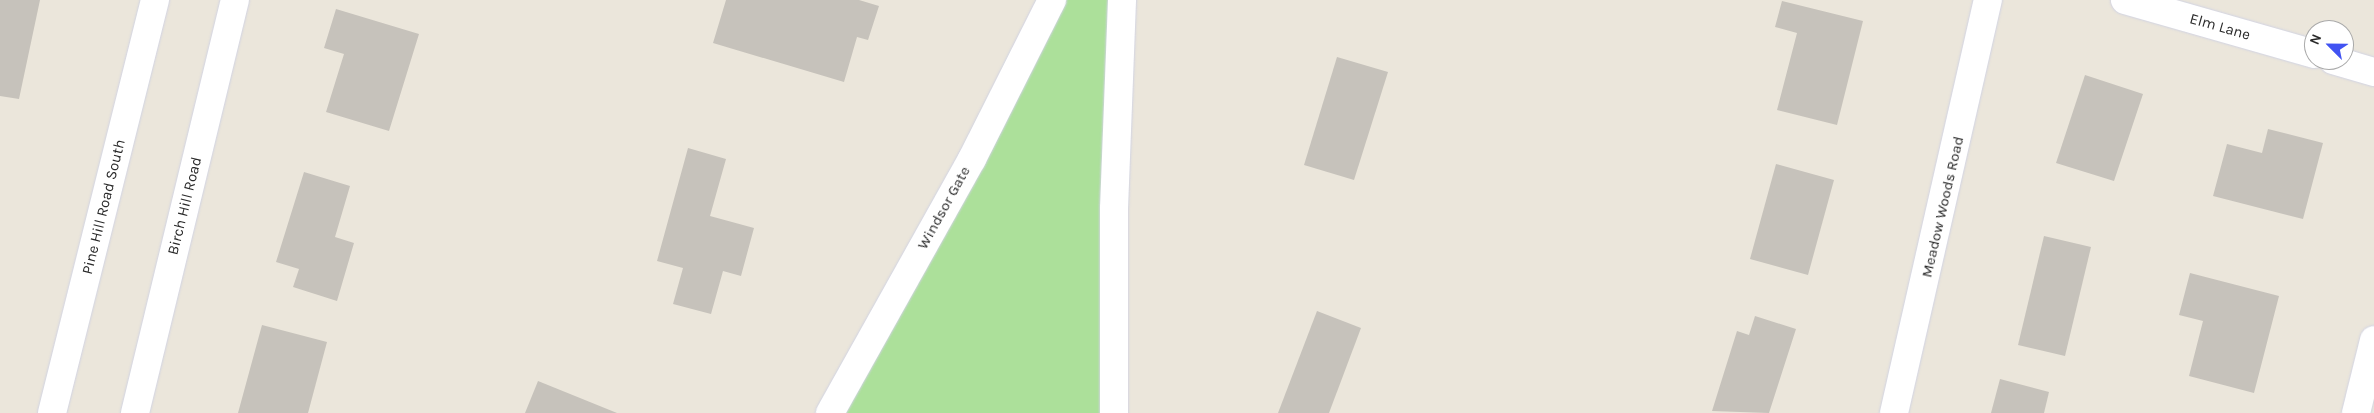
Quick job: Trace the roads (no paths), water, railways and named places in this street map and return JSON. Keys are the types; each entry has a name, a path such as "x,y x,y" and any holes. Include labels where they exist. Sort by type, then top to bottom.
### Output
{"street":[{"name":"Pine Hill Road South","path":"52,413 155,0"},
{"name":"Birch Hill Road","path":"135,413 235,0"},
{"name":"Windsor Gate","path":"830,413 972,159 1052,0"},
{"path":"1114,413 1114,209 1122,0"},
{"name":"Meadow Woods Road","path":"1894,413 1988,0"},
{"name":"Elm Lane","path":"2125,0 2304,51"},
{"path":"2354,66 2374,72"},
{"path":"2356,413 2374,340"}]}
